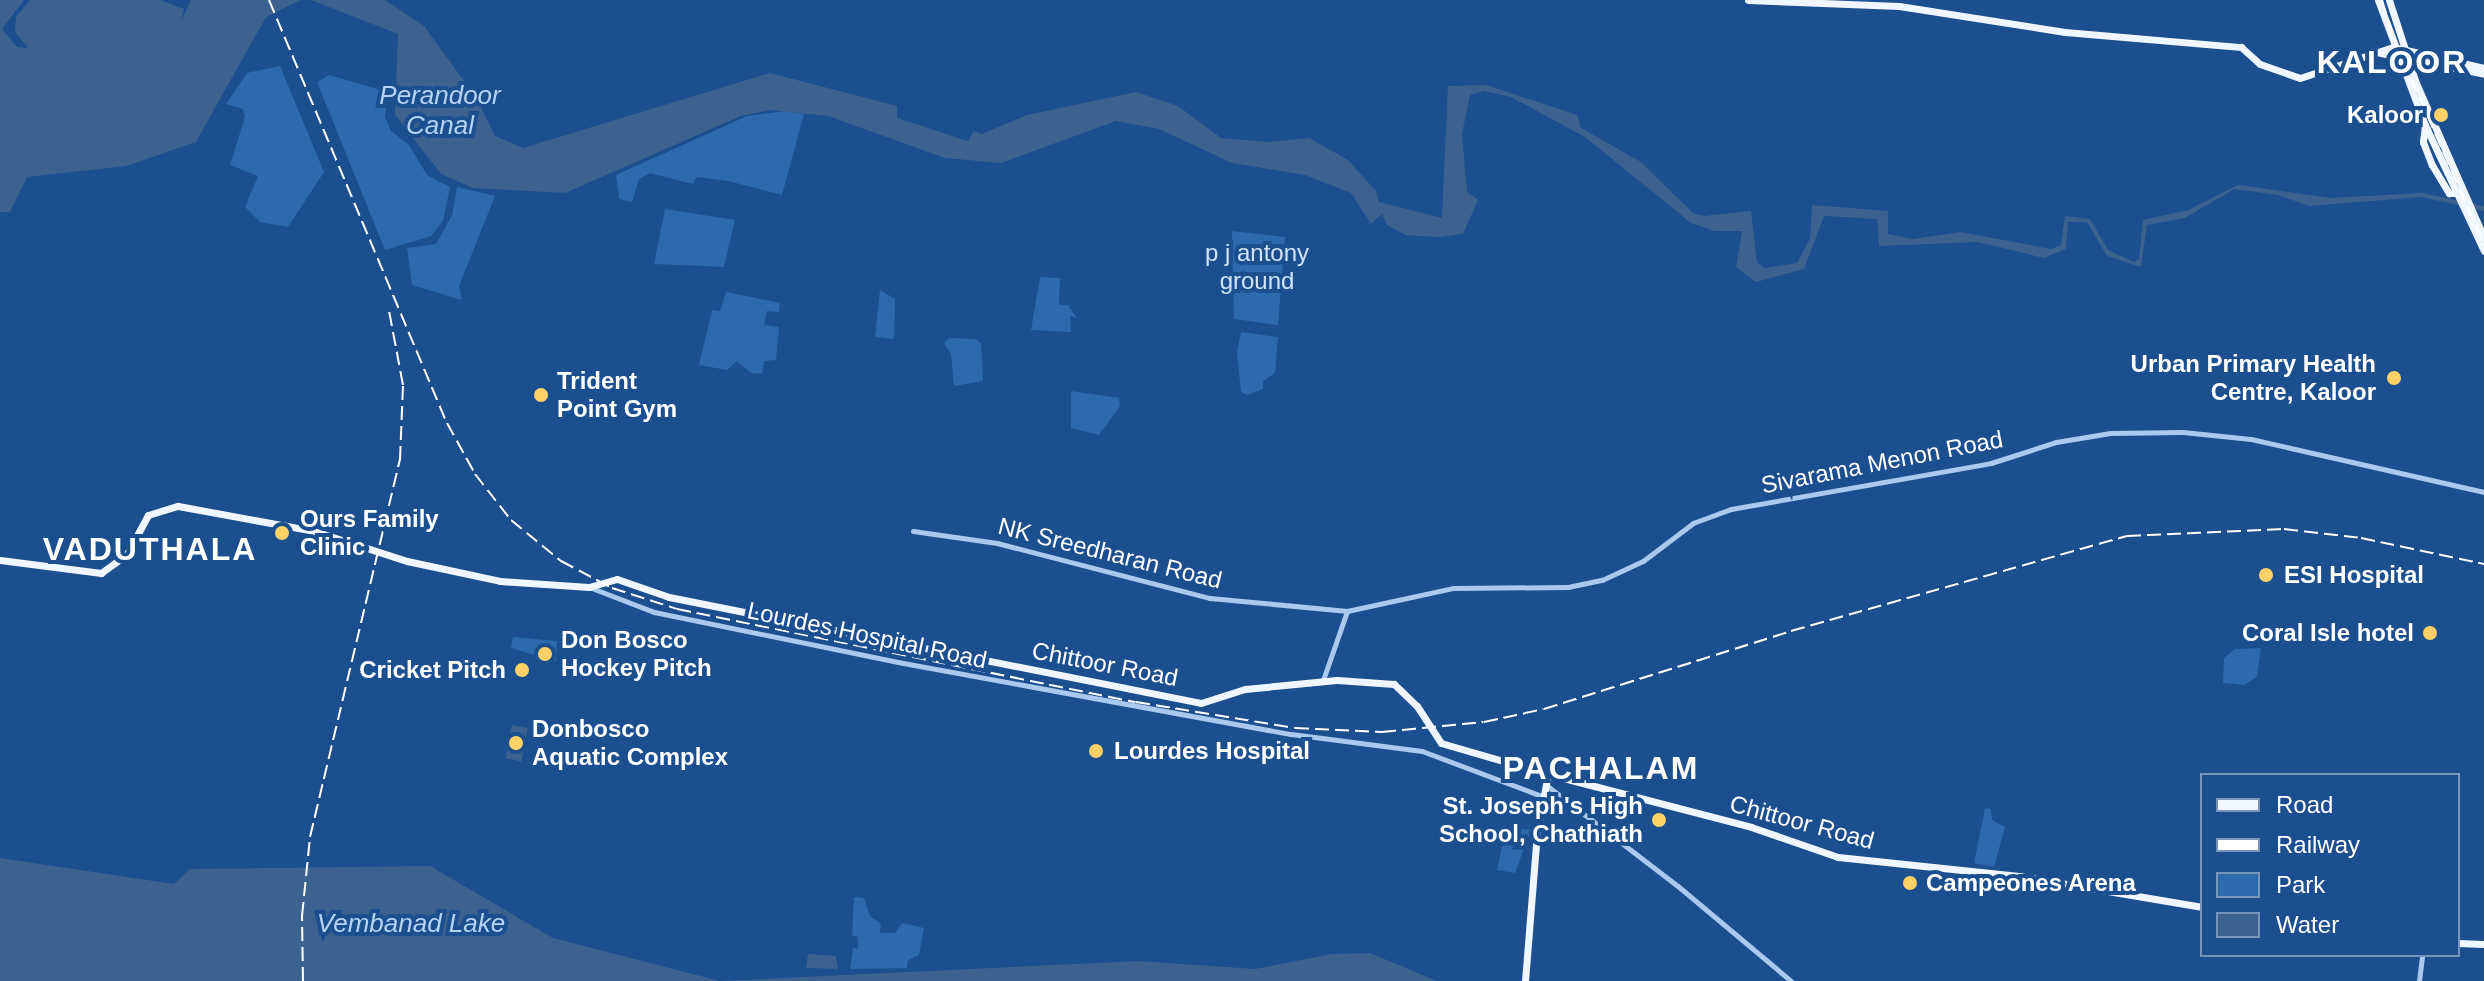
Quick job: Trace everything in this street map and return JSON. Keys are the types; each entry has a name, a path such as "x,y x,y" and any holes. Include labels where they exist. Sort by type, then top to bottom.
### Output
{"main road":[{"path":"1748,0 1899,6 2065,32 2231,46 2248,50 2270,69 2300,78 2393,47"},
{"path":"2378,0 2389,18 2425,125 2466,198 2468,212 2484,251"},
{"path":"2389,0 2393,47 2432,62 2470,67"},
{"path":"2378,52 2402,53 2483,72"},
{"path":"2402,53 2446,162 2455,193 2484,238"},
{"path":"2416,83 2421,66 2432,62"},
{"path":"2425,125 2423,142 2432,165 2449,193 2455,193"},
{"name":"Chittoor Road","path":"0,560 101,573 127,554 148,515 178,506 314,531 407,561 500,581 589,587 617,579 669,597 1201,703 1245,689 1323,680 1394,684 1417,706 1441,743 1751,827 1838,857 2019,876 2200,907"},
{"path":"1525,981 1542,796 1548,774"},
{"path":"2460,943 2484,944"}],"street":[{"name":"Sivarama Menon Road","path":"1347,611 1453,588 1568,587 1602,580 1643,561 1693,523 1731,509 1991,463 2056,442 2110,433 2170,431 2251,439 2484,492"},
{"name":"NK Sreedharan Road","path":"913,531 997,543 1210,598 1347,611"},
{"name":"Lourdes Hospital Road","path":"589,587 605,597 654,612 903,663 1291,734 1422,751 1542,796"},
{"path":"1323,680 1347,611"},
{"path":"1546,785 1679,887 1791,981"},
{"path":"2419,981 2422,957"}],"green space":[{"path":"280,66 324,172 288,227 260,222 245,207 258,176 230,165 245,117 243,109 226,104 247,73"},
{"path":"329,75 388,92 385,117 391,131 409,145 427,175 450,187 443,221 431,236 385,250 317,82"},
{"path":"785,111 804,114 782,195 728,181 697,177 693,184 650,173 639,179 632,202 619,199 616,175 747,116"},
{"path":"457,187 495,196 459,286 462,300 412,285 407,248 436,244 452,215"},
{"path":"665,209 735,220 724,267 654,264"},
{"name":"p j antony ground","path":"1232,231 1285,237 1278,325 1234,319"},
{"path":"1040,277 1060,278 1059,305 1068,305 1077,318 1070,316 1071,332 1031,330"},
{"path":"880,290 895,299 894,339 875,337"},
{"path":"726,292 780,303 779,312 767,311 764,325 779,327 776,360 764,361 762,374 751,373 737,361 727,370 699,365 712,310 720,311"},
{"path":"1241,332 1278,337 1275,373 1263,381 1263,389 1247,395 1241,392 1237,352"},
{"path":"949,338 976,339 981,344 983,381 954,386 951,354 944,343"},
{"path":"1071,391 1119,398 1120,406 1099,435 1071,428"},
{"name":"Don Bosco Hockey Pitch","path":"513,637 557,641 556,661 511,648"},
{"path":"2261,648 2257,677 2244,685 2223,683 2224,658 2235,649"},
{"path":"1985,808 1991,809 1992,820 2005,827 1994,867 1974,863"},
{"path":"1506,827 1531,830 1515,873 1497,870"},
{"path":"854,897 864,898 870,916 881,924 880,933 895,933 902,923 924,928 919,955 908,960 907,968 850,969 853,948 858,949 858,937 852,935"}],"water":[{"path":"0,0 24,0 2,29 17,47 28,48 15,32 16,17 30,0 160,0 184,9 181,22 191,0 301,0 266,17 196,142 126,166 27,177 10,212 0,212"},
{"name":"Perandoor Canal","path":"311,0 385,0 424,26 475,96 495,136 523,148 770,73 897,106 897,118 968,141 974,131 982,134 1027,115 1136,92 1178,106 1221,138 1267,142 1309,138 1348,160 1376,191 1379,202 1442,218 1448,86 1486,85 1577,115 1581,128 1641,162 1693,213 1704,216 1751,211 1757,262 1764,268 1797,263 1810,239 1812,205 1888,211 1888,234 1913,239 1961,232 2051,249 2061,245 2065,216 2090,219 2108,250 2134,262 2139,259 2143,220 2188,210 2238,185 2331,198 2422,193 2484,206 2484,211 2422,197 2309,206 2278,195 2234,189 2185,218 2147,225 2141,267 2107,256 2087,222 2068,222 2066,249 2044,258 1977,242 1879,246 1877,219 1824,216 1804,269 1756,282 1736,267 1742,231 1714,231 1691,223 1585,137 1511,97 1484,91 1470,95 1462,134 1467,192 1478,200 1463,234 1439,237 1406,235 1387,225 1382,214 1371,224 1351,193 1305,175 1232,163 1159,129 1116,121 1001,163 945,158 828,116 770,110 741,116 565,193 473,188 441,174 395,115 398,34"},
{"name":"Donbosco Aquatic Complex","path":"512,725 528,728 521,761 506,758"},
{"name":"Vembanad Lake","path":"0,858 174,884 190,869 430,866 553,938 720,981 0,981"},
{"path":"1370,953 1437,981 720,981 1139,961 1255,969 1332,954"},
{"path":"808,954 836,956 838,969 806,968"}],"railway":[{"path":"269,0 447,423 475,474 511,520 561,561 612,588 677,609 1136,702 1295,728 1382,732 1484,722 1544,709 1791,631 2127,536 2284,529 2361,538 2484,564"},
{"path":"2382,0 2395,42 2484,245"},
{"path":"303,981 302,916 310,837 400,460 403,385 389,311"}],"place":[{"name":"Kaloor","path":"2441,115"},
{"name":"Urban Primary Health Centre, Kaloor","path":"2394,378"},
{"name":"Trident Point Gym","path":"541,395"},
{"name":"Ours Family Clinic","path":"282,533"},
{"name":"ESI Hospital","path":"2266,575"},
{"name":"Coral Isle hotel","path":"2430,633"},
{"name":"Don Bosco Hockey Pitch","path":"545,654"},
{"name":"Cricket Pitch","path":"522,670"},
{"name":"Donbosco Aquatic Complex","path":"516,743"},
{"name":"Lourdes Hospital","path":"1096,751"},
{"name":"St. Joseph's High School, Chathiath","path":"1659,820"},
{"name":"Campeones Arena","path":"1910,883"}],"district":[{"name":"KALOOR","path":"2392,62"},
{"name":"VADUTHALA","path":"150,549"},
{"name":"PACHALAM","path":"1601,768"}]}
